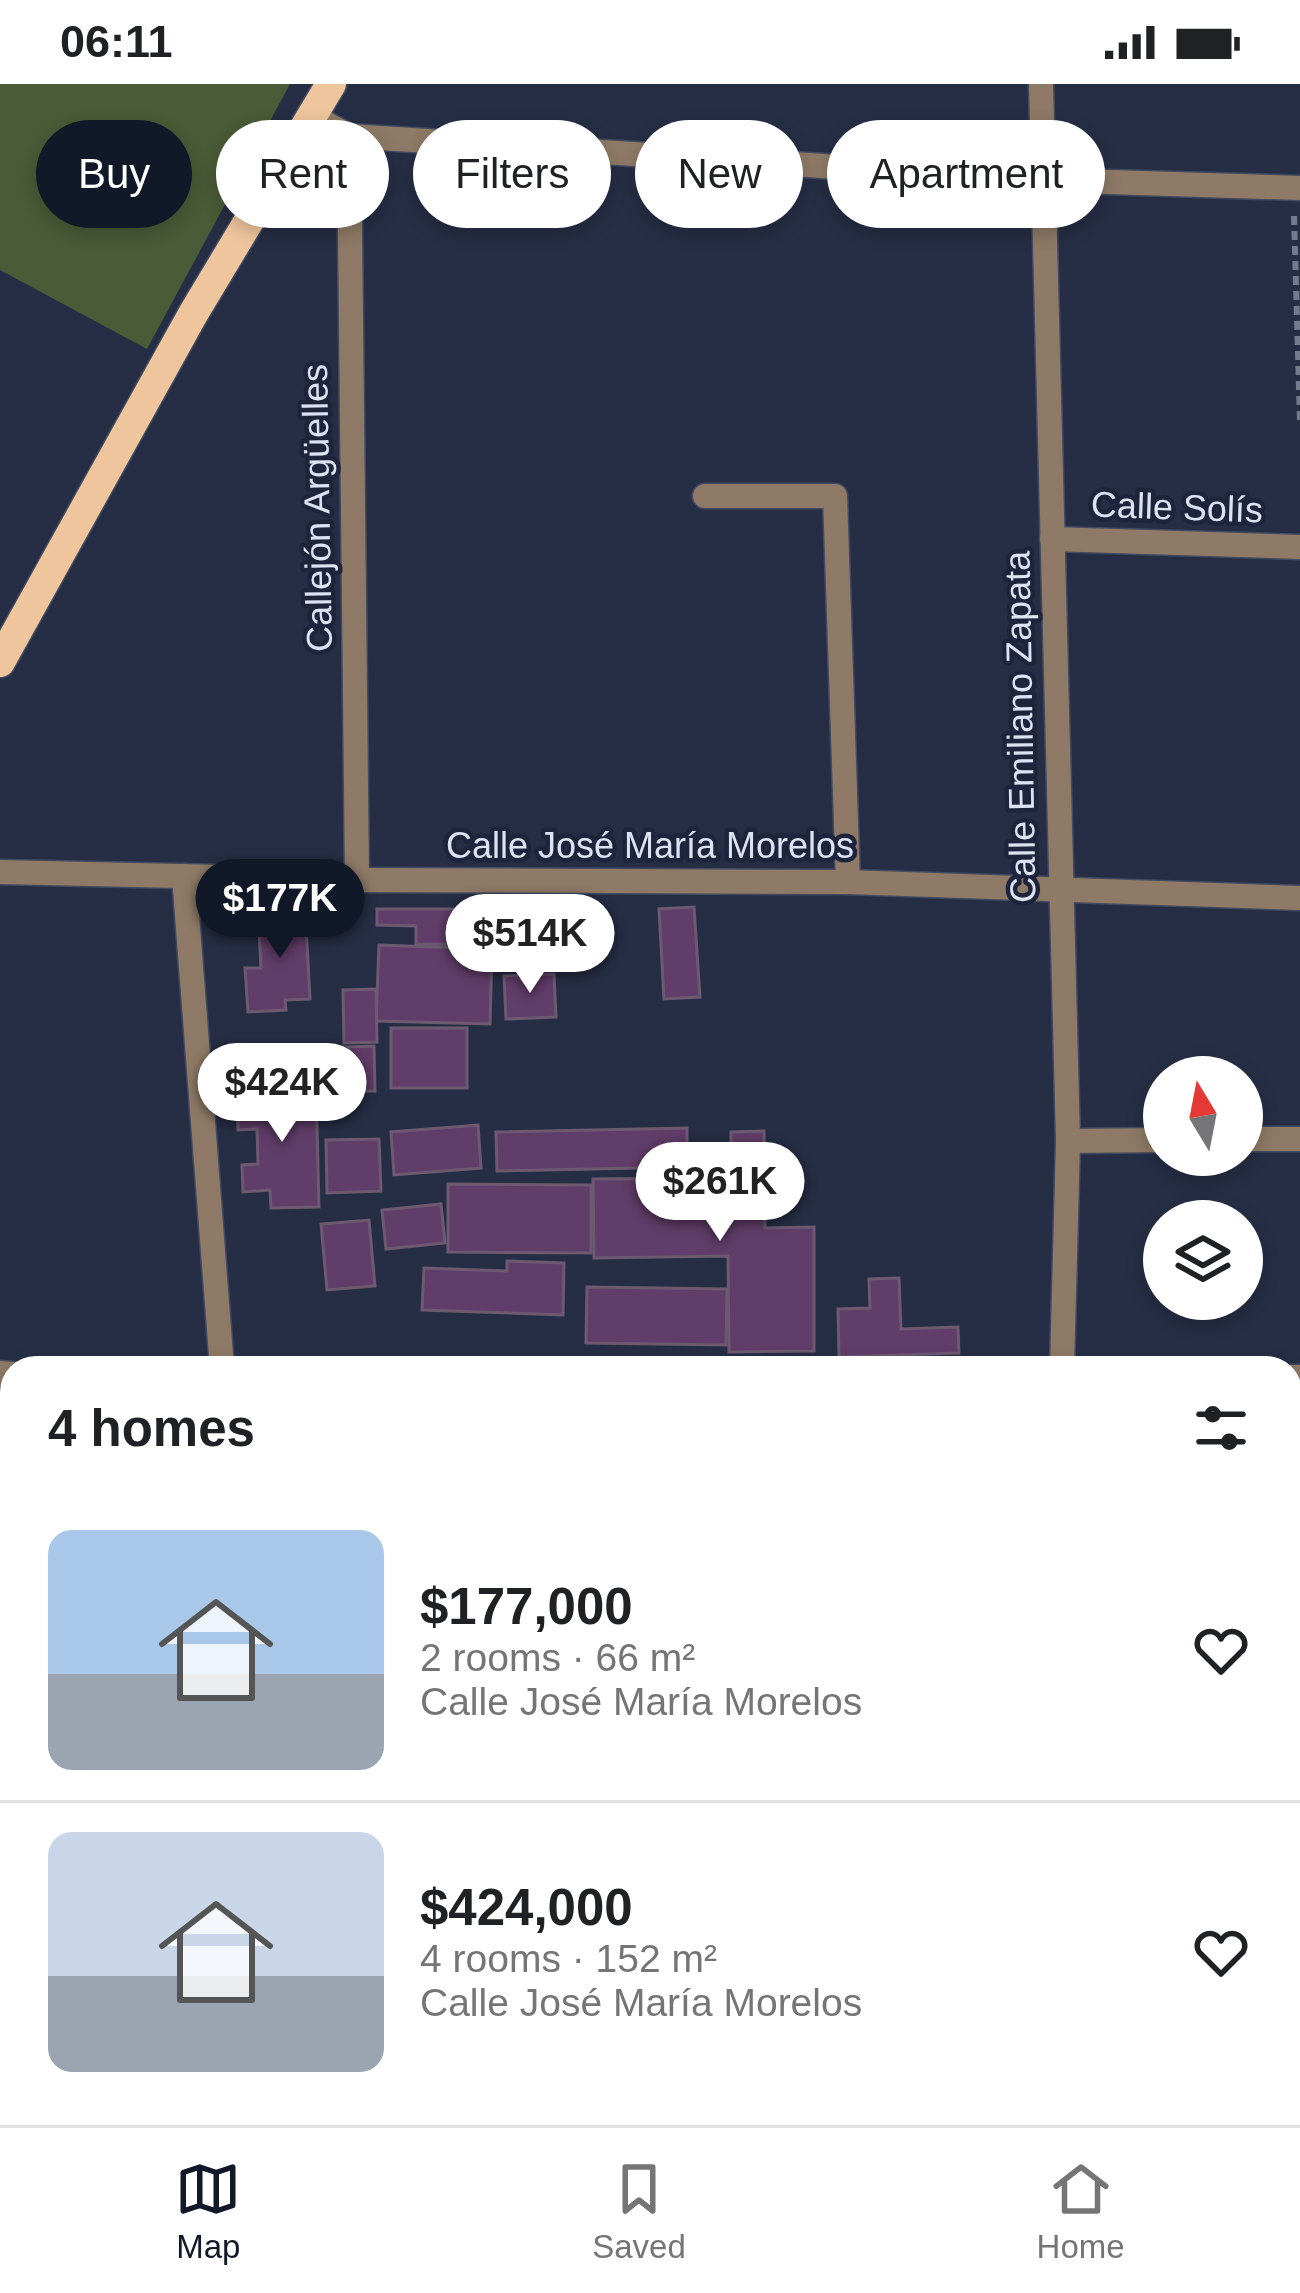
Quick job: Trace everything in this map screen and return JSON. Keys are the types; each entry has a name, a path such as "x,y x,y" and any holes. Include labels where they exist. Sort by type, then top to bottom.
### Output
{"main road":[{"path":"0,662 193,314 331,84"}],"street":[{"name":"Calle Emiliano Zapata","path":"1041,84 1042,120"},
{"path":"312,116 319,120"},
{"path":"389,139 827,166"},
{"path":"1105,182 1296,188"},
{"name":"Callejón Argüelles","path":"350,228 357,880"},
{"name":"Calle Emiliano Zapata","path":"1045,228 1068,1141 1062,1356"},
{"path":"705,496 835,496 848,881"},
{"name":"Calle Solís","path":"1052,539 1300,548"},
{"name":"Calle José María Morelos","path":"0,872 357,880 848,881 1300,898"},
{"path":"184,875 221,1356"},
{"path":"1263,1139 1300,1139"},
{"path":"1068,1141 1143,1140"}],"path":[{"path":"1296,188 1300,422"}],"green space":[{"path":"0,84 290,84 271,120 216,120 216,221 147,349 0,270"}],"building":[{"path":"694,907 700,997 664,999 659,909"},
{"path":"305,908 310,999 285,1000 286,1010 248,1012 245,968 261,968 258,910"},
{"path":"377,909 487,909 486,945 416,944 416,926 377,925"},
{"path":"555,919 558,961 505,965 502,922"},
{"path":"379,945 492,949 490,1024 376,1021"},
{"path":"554,974 556,1017 506,1019 504,976"},
{"path":"376,989 377,1042 344,1043 343,990"},
{"path":"391,1028 467,1028 467,1088 391,1088"},
{"path":"374,1046 375,1091 321,1092 320,1048"},
{"path":"316,1089 319,1207 271,1208 270,1190 243,1192 242,1165 258,1164 257,1129 238,1130 237,1091"},
{"path":"478,1125 481,1168 394,1175 391,1132"},
{"path":"687,1128 687,1167 497,1171 496,1132"},
{"path":"764,1131 765,1228 814,1227 814,1351 729,1352 728,1256 594,1258 593,1179 731,1178 731,1132"},
{"path":"379,1139 381,1191 327,1193 326,1140"},
{"path":"448,1184 591,1185 591,1253 448,1252"},
{"path":"441,1204 445,1243 386,1249 382,1210"},
{"path":"369,1220 375,1286 327,1290 321,1224"},
{"path":"507,1261 564,1263 563,1315 422,1310 424,1268 507,1271"},
{"path":"899,1278 901,1329 958,1327 959,1353 839,1356 838,1309 870,1308 869,1279"},
{"path":"587,1287 727,1289 726,1345 586,1343"}]}
